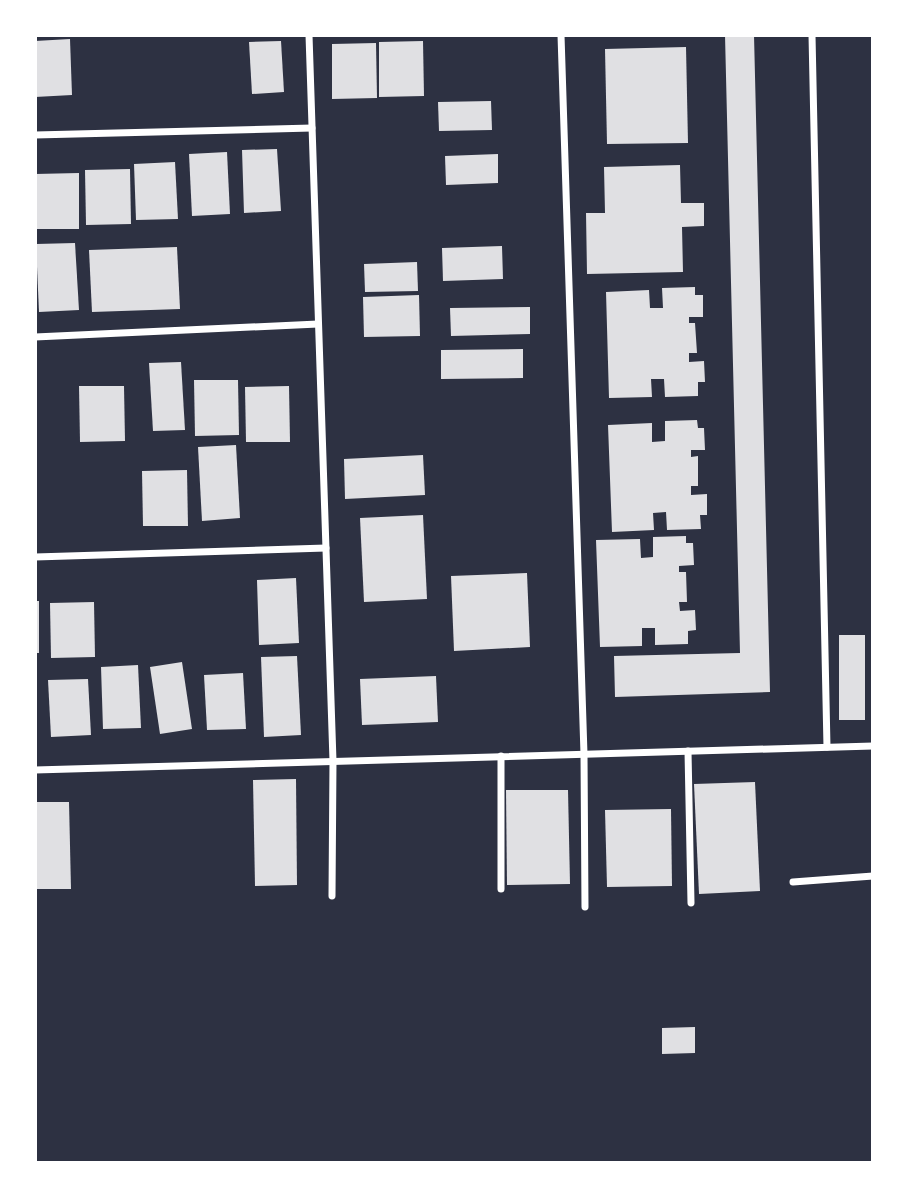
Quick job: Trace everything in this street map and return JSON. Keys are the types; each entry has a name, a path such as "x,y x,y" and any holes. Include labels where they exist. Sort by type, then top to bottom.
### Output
{"street":[{"path":"309,35 333,761 332,896"},
{"path":"561,35 584,754 585,907"},
{"path":"813,35 827,747"},
{"path":"35,135 313,128"},
{"path":"35,337 318,324"},
{"path":"35,557 326,548"},
{"path":"35,770 873,746"},
{"path":"688,751 691,903"},
{"path":"501,757 501,889"},
{"path":"793,882 873,876"}],"building":[{"path":"725,35 754,35 770,692 615,697 614,656 740,653"},
{"path":"70,39 72,95 35,97 35,41"},
{"path":"281,41 284,92 252,94 249,42"},
{"path":"423,41 424,96 379,97 379,42"},
{"path":"376,43 377,98 332,99 332,44"},
{"path":"686,47 688,143 607,144 605,49"},
{"path":"491,101 492,130 439,131 438,102"},
{"path":"277,149 281,211 244,213 242,150"},
{"path":"227,152 230,214 192,216 189,154"},
{"path":"498,154 498,183 446,185 445,156"},
{"path":"175,162 178,219 136,220 134,164"},
{"path":"680,165 681,203 704,203 704,226 682,227 683,272 587,274 586,213 605,213 604,167"},
{"path":"130,169 131,224 86,225 85,170"},
{"path":"79,173 79,229 35,229 35,174"},
{"path":"75,243 79,310 39,312 36,244"},
{"path":"502,246 503,279 443,281 442,248"},
{"path":"177,247 180,309 92,312 89,250"},
{"path":"417,262 418,291 365,292 364,264"},
{"path":"695,287 695,295 703,295 703,317 689,317 689,323 695,323 697,353 689,353 689,362 704,361 705,382 698,382 698,396 665,397 664,379 651,379 652,397 609,398 606,292 649,290 650,308 663,308 662,288"},
{"path":"419,295 420,336 364,337 363,297"},
{"path":"530,307 530,334 451,336 450,308"},
{"path":"523,349 523,378 441,379 441,350"},
{"path":"181,362 185,430 153,431 149,363"},
{"path":"194,380 238,380 239,435 195,436"},
{"path":"79,386 124,386 125,441 80,442"},
{"path":"289,386 290,442 246,442 245,387"},
{"path":"697,420 698,428 704,428 705,450 691,450 691,457 698,456 698,486 691,486 691,495 707,494 707,515 700,515 701,529 667,530 666,512 653,513 654,530 612,532 608,425 652,423 652,442 665,441 665,421"},
{"path":"236,445 240,518 202,521 198,447"},
{"path":"423,455 425,495 345,499 344,459"},
{"path":"187,470 188,526 143,526 142,471"},
{"path":"423,515 427,599 364,602 360,518"},
{"path":"686,536 686,543 693,543 694,565 679,566 679,572 686,572 687,602 679,602 680,611 695,610 696,630 688,631 688,644 655,645 655,628 642,628 642,646 600,647 596,540 640,539 641,558 653,557 653,537"},
{"path":"527,573 530,647 454,651 451,576"},
{"path":"296,578 299,643 259,645 257,580"},
{"path":"35,601 39,601 39,653 35,653"},
{"path":"94,602 95,657 51,658 50,603"},
{"path":"839,635 865,635 865,720 839,720"},
{"path":"297,656 301,735 264,737 261,657"},
{"path":"182,662 192,729 160,734 150,667"},
{"path":"138,665 141,728 103,729 101,667"},
{"path":"243,673 246,729 207,730 204,675"},
{"path":"436,676 438,722 362,725 360,679"},
{"path":"88,679 91,735 51,737 48,680"},
{"path":"296,779 297,885 255,886 253,780"},
{"path":"755,782 760,891 699,894 694,784"},
{"path":"506,790 568,790 570,884 507,885"},
{"path":"35,802 69,802 71,889 35,889"},
{"path":"671,809 672,886 607,887 605,810"},
{"path":"695,1027 695,1053 662,1054 662,1028"}]}
